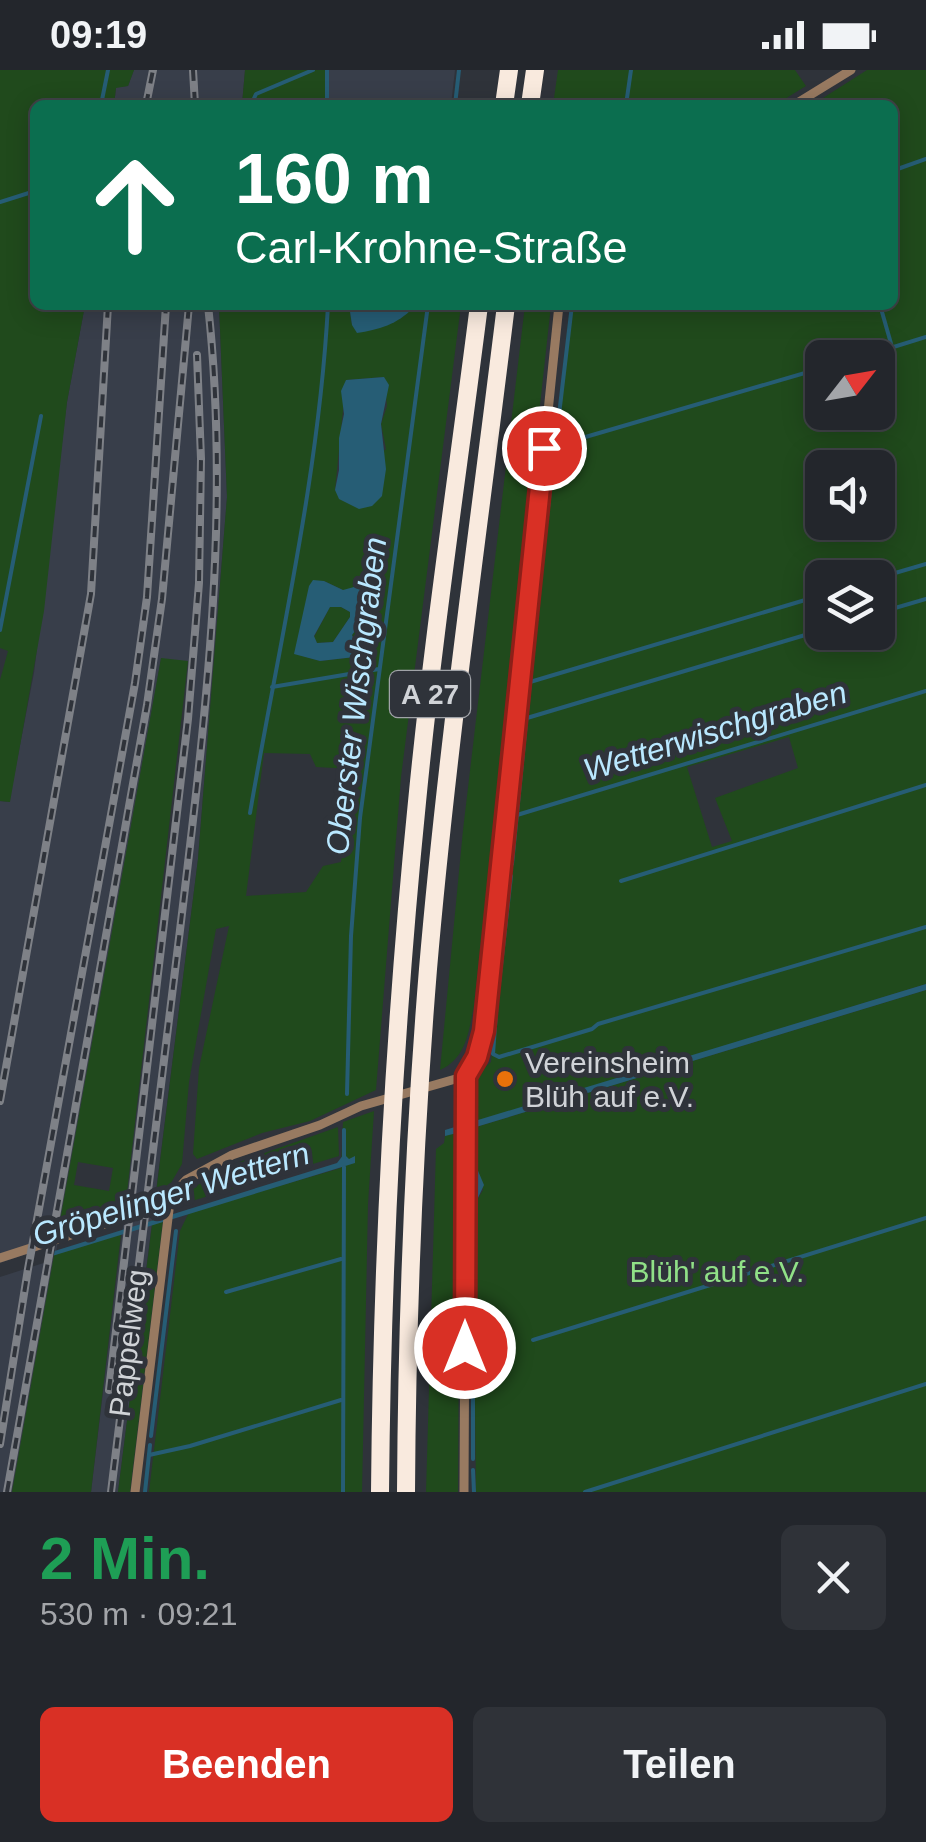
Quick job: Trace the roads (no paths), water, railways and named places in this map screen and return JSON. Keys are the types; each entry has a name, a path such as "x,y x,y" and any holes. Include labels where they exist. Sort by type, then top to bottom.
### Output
{"highway":[{"path":"505,100 508,70"},
{"path":"531,100 535,70"},
{"name":"A 27","path":"380,1492 392,1108 418,799 478,310"},
{"name":"A 27","path":"406,1492 421,1076 451,742 505,310"}],"street":[{"path":"802,100 850,70"},
{"path":"464,1492 466,1076 477,1057 488,994 558,310"},
{"path":"0,1258 154,1208 168,1211 186,1180 232,1155 320,1125 361,1106 466,1076"},
{"name":"Pappelweg","path":"135,1492 168,1211"}],"water":[{"path":"350,310 411,310 372,330 357,333"},
{"path":"384,377 389,385 381,424 386,469 382,496 372,506 359,509 339,499 335,490 344,414 341,391 346,380"},
{"path":"313,580 324,581 343,590 354,587 370,592 367,615 352,635 359,652 355,657 320,661 294,654","holes":["330,607 350,612 350,617 333,642 317,643 314,636"]},
{"path":"926,984 926,990 476,1127 476,1166 484,1185 476,1202 477,1217 473,1216 473,1129 445,1136 445,1130"},
{"path":"344,1154 349,1159 355,1156 355,1163 0,1272 0,1268 337,1163"}],"waterway":[{"path":"102,100 108,70"},
{"path":"253,100 256,94 313,70"},
{"path":"327,70 327,100"},
{"name":"Oberster Wischgraben","path":"456,100 459,70"},
{"path":"627,100 631,70"},
{"path":"898,169 926,159"},
{"path":"0,202 30,193"},
{"path":"250,813 307,496 328,310"},
{"name":"Oberster Wischgraben","path":"347,1094 351,936 360,818 427,310"},
{"path":"512,864 571,310"},
{"path":"881,310 890,340"},
{"path":"895,347 926,337"},
{"path":"558,445 805,373"},
{"path":"0,630 41,416"},
{"path":"895,573 926,564"},
{"path":"895,608 926,599"},
{"path":"530,682 805,600"},
{"path":"527,718 805,635"},
{"path":"272,687 379,669"},
{"name":"Wetterwischgraben","path":"517,815 926,691"},
{"path":"621,881 926,785"},
{"path":"499,983 511,876"},
{"path":"497,999 493,1054 499,1057 926,927"},
{"name":"Oberster Wischgraben","path":"344,1130 344,1157"},
{"name":"Oberster Wischgraben","path":"343,1492 344,1167"},
{"path":"473,1340 475,1215"},
{"path":"533,1340 926,1218"},
{"path":"151,1436 176,1231"},
{"path":"226,1292 341,1259"},
{"path":"473,1350 473,1459"},
{"path":"585,1492 926,1384"},
{"path":"149,1455 341,1400"},
{"path":"145,1492 150,1445"},
{"path":"473,1470 474,1492"}],"railway":[{"path":"147,100 153,70"},
{"path":"193,70 195,100"},
{"path":"0,1101 91,594 108,310"},
{"path":"0,1444 135,683 147,597 166,310"},
{"path":"7,1492 147,705 162,599 189,310"},
{"path":"111,1492 206,696 217,462 208,310"},
{"path":"109,1390 188,719 199,583 201,459 197,355"}],"place":[{"name":"Vereinsheim Blüh auf e.V.","path":"505,1079"}],"water label":[{"name":"Gröpelinger Wettern","path":"171,1194"}],"park label":[{"name":"Blüh' auf e.V.","path":"717,1271"}]}
